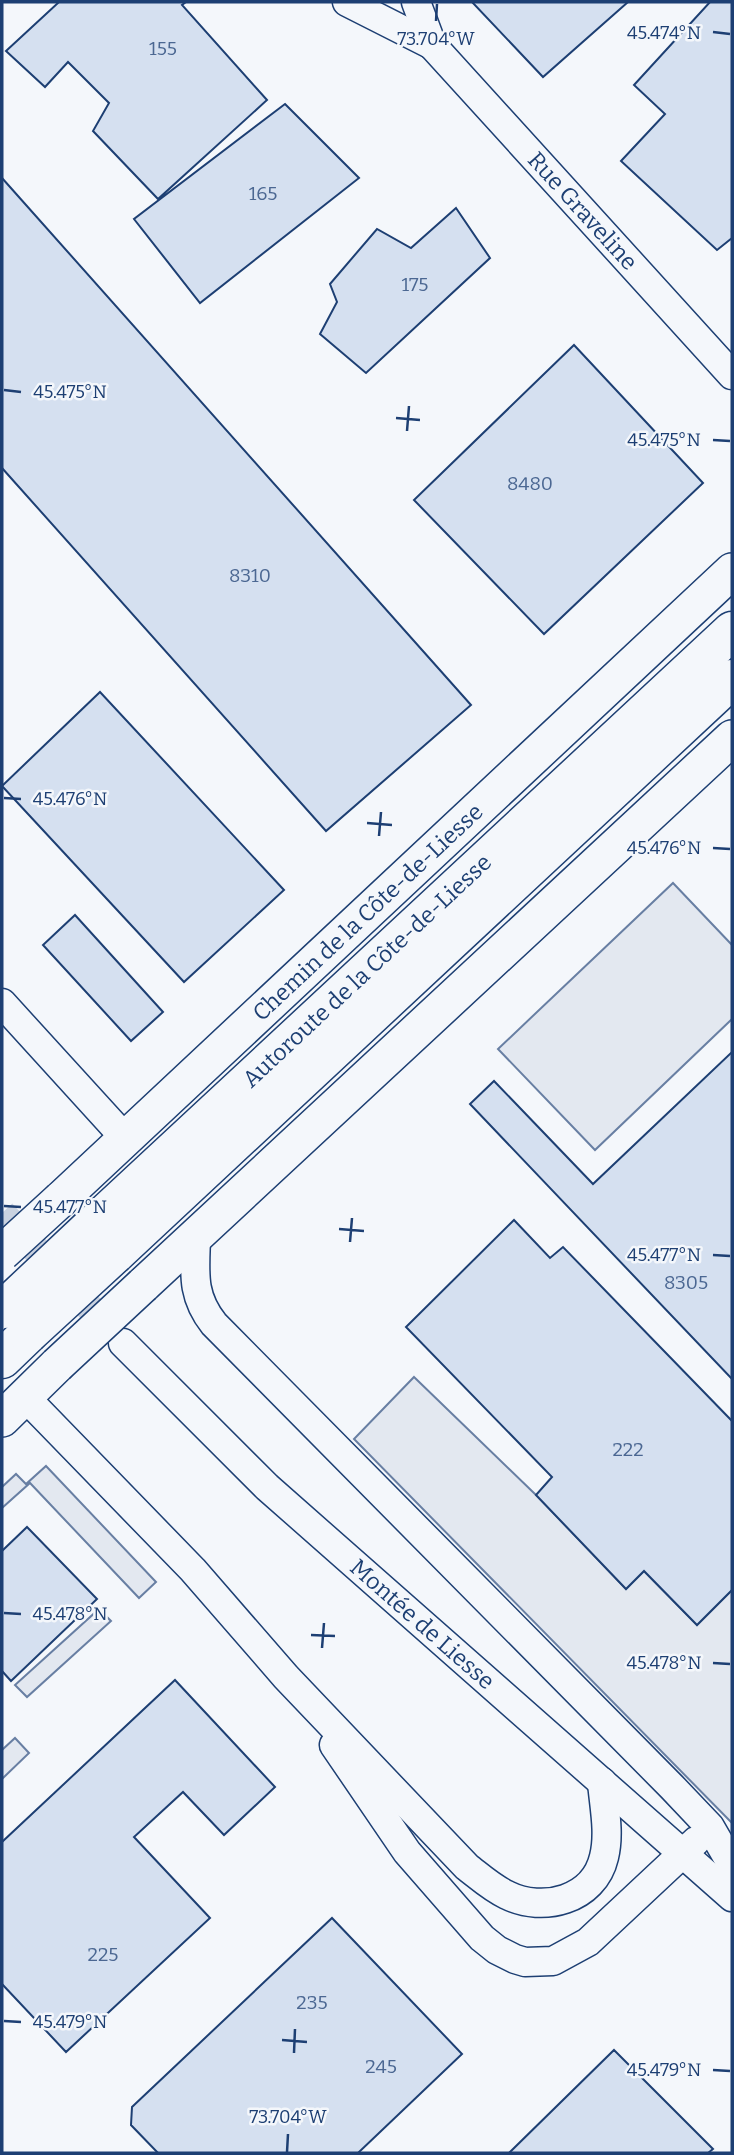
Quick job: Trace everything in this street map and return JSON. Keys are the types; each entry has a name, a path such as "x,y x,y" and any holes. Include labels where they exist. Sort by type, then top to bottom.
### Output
{"highway":[{"name":"Autoroute de la Côte-de-Liesse","path":"9,1328 732,631"},
{"name":"Autoroute de la Côte-de-Liesse","path":"102,1241 732,679"}],"main road":[{"name":"Chemin de la Côte-de-Liesse","path":"2,1253 732,571"},
{"path":"14,1408 57,1365 732,738"}],"street":[{"name":"Rue Graveline","path":"347,2 432,46 732,375"},
{"name":"Rue Graveline","path":"416,2 432,46"},
{"path":"2,1003 125,1138"},
{"path":"196,1237 197,1294 202,1308 214,1324 710,1827 732,1865"},
{"name":"Montée de Liesse","path":"123,1343 277,1496 732,1897"},
{"path":"14,1408 193,1570 286,1677 467,1867 494,1888 521,1901 544,1903 566,1899 584,1889 598,1874 607,1842 602,1782"},
{"path":"286,1677 407,1852 482,1938 507,1956 525,1962 545,1962 575,1951 608,1926 710,1827"}],"shaded area":[{"path":"673,883 732,945 732,1019 595,1150 498,1049"},
{"path":"414,1377 536,1495 626,1589 644,1571 697,1625 732,1590 732,1823 354,1439"},
{"path":"46,1466 156,1582 139,1598 30,1483 2,1508 2,1487 16,1474 26,1484"},
{"path":"99,1609 111,1621 27,1697 15,1685"},
{"path":"15,1738 29,1753 2,1779 2,1750"}],"building":[{"path":"59,2 186,2 182,5 267,100 158,199 93,131 109,103 68,62 45,87 6,51"},
{"path":"472,2 628,2 543,77"},
{"path":"710,2 732,2 732,238 717,250 621,161 665,114 634,85"},
{"path":"285,104 359,178 200,303 134,219"},
{"path":"2,178 471,705 326,831 2,468"},
{"path":"456,208 490,258 366,373 320,334 337,302 330,284 377,229 411,248"},
{"path":"574,345 703,483 544,634 414,500"},
{"path":"100,692 284,890 184,982 2,786"},
{"path":"75,915 163,1012 131,1041 43,945"},
{"path":"732,1052 732,1379 470,1104 494,1081 593,1184"},
{"path":"514,1220 550,1258 563,1247 732,1421 732,1590 697,1625 644,1571 626,1589 536,1495 552,1477 406,1327"},
{"path":"27,1527 97,1599 11,1681 2,1671 2,1551"},
{"path":"175,1680 275,1787 224,1835 183,1792 134,1837 210,1918 66,2052 2,1984 2,1842"},
{"path":"332,1918 462,2054 358,2153 158,2153 131,2125 132,2107"},
{"path":"614,2050 713,2149 708,2153 509,2153"}],"tunnel":[{"path":"2,1213 116,1336"}]}
